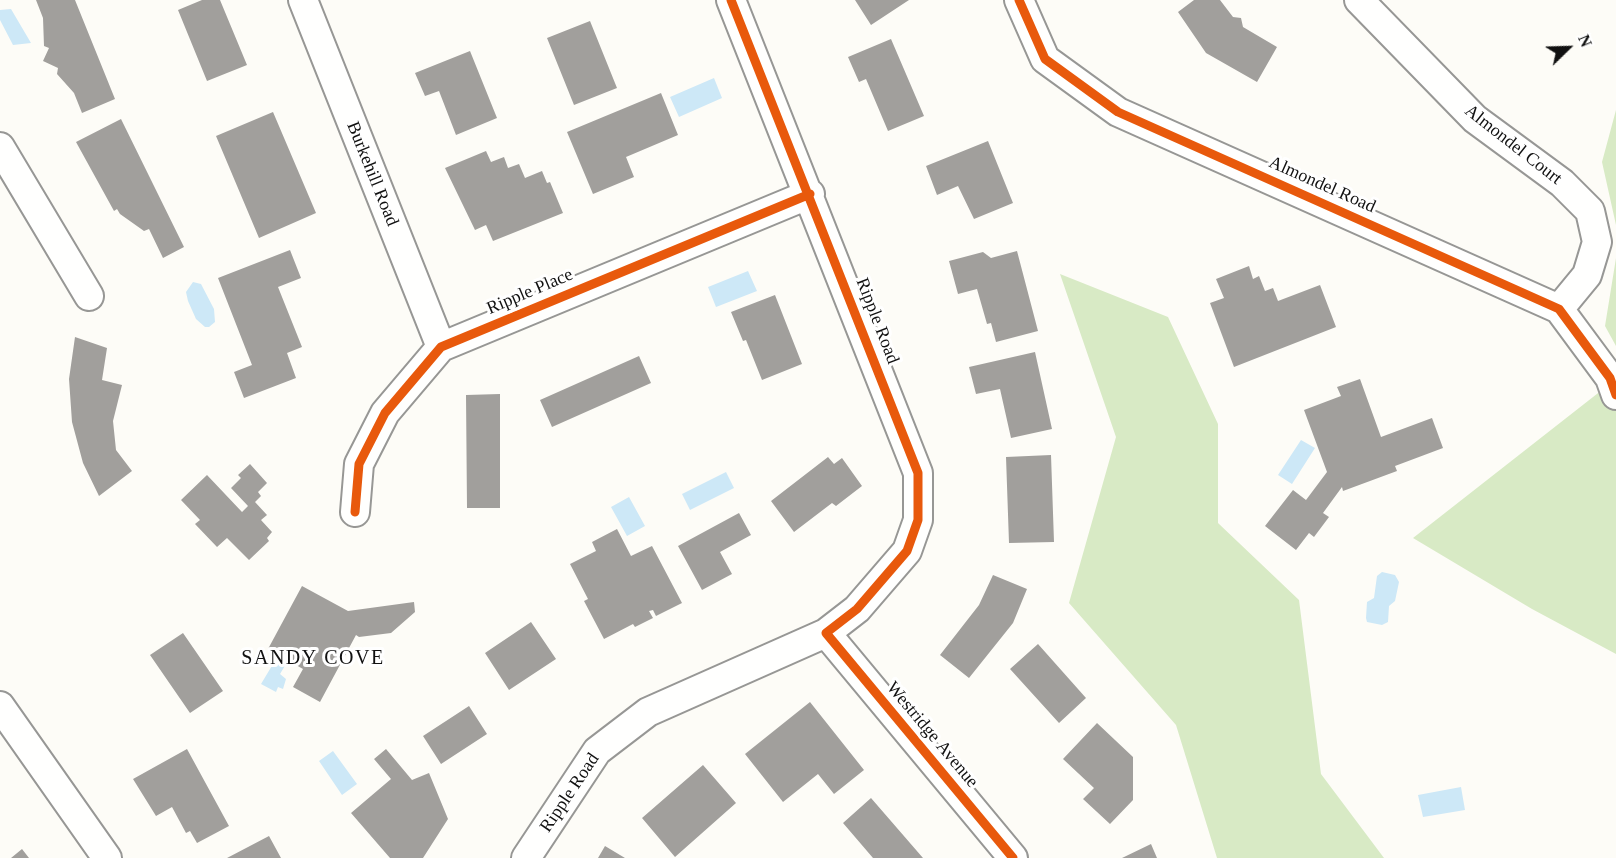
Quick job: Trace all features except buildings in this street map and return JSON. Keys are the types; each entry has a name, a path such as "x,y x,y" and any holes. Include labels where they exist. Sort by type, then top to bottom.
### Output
{"street":[{"name":"Burkehill Road","path":"303,0 441,347"},
{"name":"Ripple Road","path":"526,858 597,751 648,712 826,633 857,609 907,551 918,520 918,473 810,194 731,0"},
{"name":"Almondel Road","path":"1019,0 1045,59 1118,112 1559,309 1610,378 1616,395"},
{"name":"Almondel Court","path":"1359,0 1475,119 1562,183 1590,212 1597,242 1587,275 1559,309"},
{"path":"0,147 89,296"},
{"name":"Ripple Place","path":"355,512 359,464 385,413 441,347 810,194"},
{"name":"Westridge Avenue","path":"826,633 1013,858"},
{"path":"0,706 107,858"}],"green space":[{"path":"1616,110 1616,225 1602,162"},
{"path":"1616,258 1616,346 1605,326"},
{"path":"1060,274 1168,317 1218,424 1218,523 1299,600 1321,774 1384,858 1217,858 1176,725 1069,603 1116,437"},
{"path":"1616,379 1616,654 1532,609 1413,538"}],"water":[{"path":"11,9 31,43 13,45 0,20 0,10"},
{"path":"714,78 722,98 679,117 670,97"},
{"path":"748,271 757,291 716,307 708,287"},
{"path":"193,282 201,284 214,309 215,322 209,327 205,327 196,319 188,301 186,292"},
{"path":"1301,440 1315,448 1292,484 1278,475"},
{"path":"726,472 734,488 690,510 682,494"},
{"path":"629,497 645,526 627,536 611,507"},
{"path":"1382,572 1395,575 1399,582 1395,601 1389,606 1388,622 1382,625 1367,622 1366,618 1367,602 1374,598 1377,576"},
{"path":"276,659 286,664 280,674 286,679 283,689 278,687 276,692 261,684"},
{"path":"333,751 357,784 342,795 319,761"},
{"path":"1461,787 1465,810 1423,817 1418,795"}],"cycle path":[{"path":"731,0 918,473 918,520 907,551 857,609 826,633 1013,858"},
{"path":"1019,0 1045,59 1118,112 1559,309 1610,378 1616,395"},
{"path":"355,512 359,464 385,413 441,347 810,194"}],"district":[{"name":"SANDY COVE","path":"313,659"}]}
